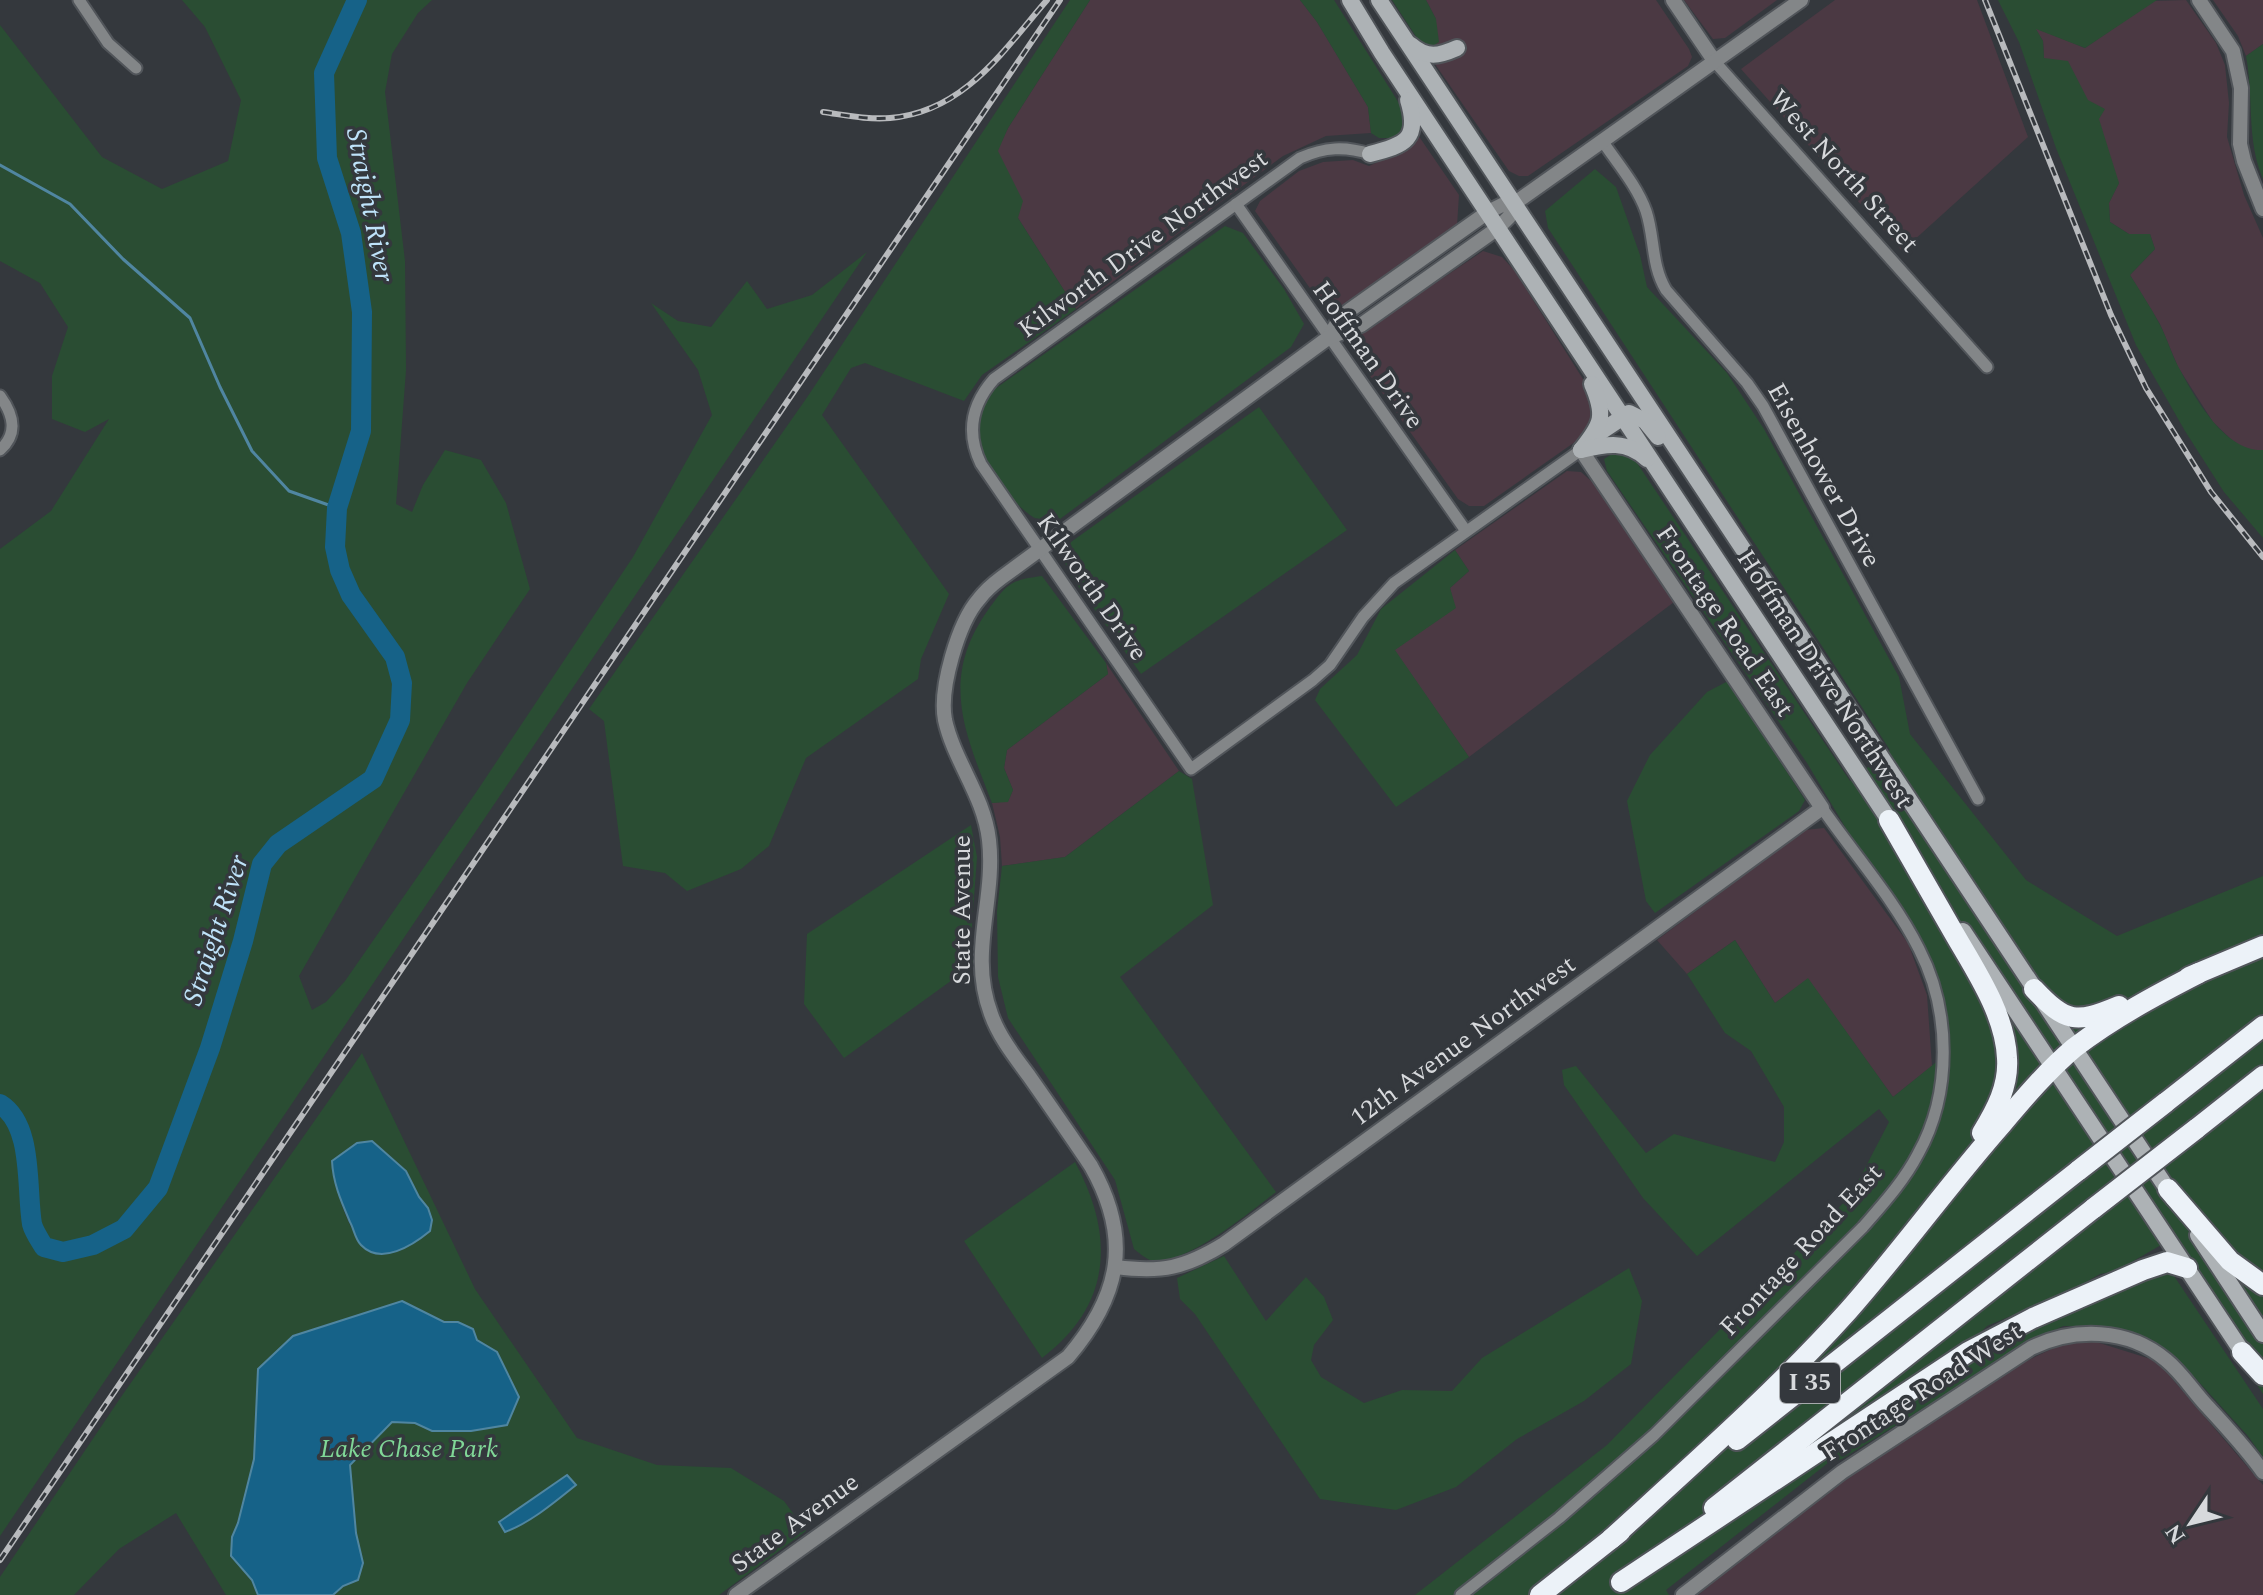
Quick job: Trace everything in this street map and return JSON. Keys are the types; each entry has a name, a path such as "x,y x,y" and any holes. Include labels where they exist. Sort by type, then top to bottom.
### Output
{"highway":[{"path":"1889,820 1977,973 2005,1039 2006,1082 1999,1101 1955,1177"},
{"path":"2034,989 2054,1010 2065,1016 2091,1017 2263,946"},
{"path":"1611,1539 1738,1424 1809,1351 1873,1281 1955,1177 2026,1096 2074,1048 2129,1011 2199,973"},
{"name":"I 35","path":"1540,1595 2263,1026"},
{"name":"I 35","path":"1604,1595 2263,1076"},
{"path":"2196,1129 2263,1091"},
{"path":"2168,1189 2230,1261 2263,1285"},
{"path":"1621,1582 1979,1345 2143,1270 2167,1262 2187,1268"},
{"path":"2242,1352 2263,1375"}],"main road":[{"name":"Hoffman Drive Northwest","path":"1350,0 1382,53 2263,1383"},
{"name":"Hoffman Drive Northwest","path":"1379,0 2263,1334"},
{"path":"1405,39 1427,55 1436,56 1457,48 1442,75 1441,84 1447,102"},
{"path":"1370,154 1404,143 1414,128 1408,99 1382,53"},
{"path":"1578,349 1600,406 1598,430 1586,445"},
{"path":"1586,445 1622,416 1635,414 1645,421 1739,543"},
{"path":"1586,445 1621,445 1641,454 1657,469"}],"street":[{"path":"79,0 108,43 136,68"},
{"name":"West North Street","path":"1673,0 1715,62 1987,367"},
{"path":"1328,338 1340,318 1350,310 1488,212 1515,203 1801,0"},
{"path":"2199,0 2225,36 2236,61 2241,88 2240,144 2263,209"},
{"name":"Eisenhower Drive","path":"1603,142 1639,193 1647,215 1654,260 1666,290 1747,383 1763,406 1978,799"},
{"name":"Kilworth Drive Northwest","path":"972,423 978,402 994,379 1300,158 1342,147 1370,154"},
{"path":"1328,338 1361,325 1498,228 1509,217 1515,203"},
{"name":"Hoffman Drive","path":"1236,204 1466,531"},
{"name":"State Avenue","path":"736,1595 1068,1357 1088,1334 1102,1307 1116,1267 1113,1212 1091,1166 1002,1038 990,1014 983,984 981,942 990,874 989,839 983,812 945,719 946,686 954,652 977,600 1001,578 1328,338"},
{"path":"0,396 8,408 13,428 0,450"},
{"name":"Kilworth Drive","path":"972,423 972,440 981,464 1191,769 1313,680 1345,647 1377,599 1466,531"},
{"path":"1466,531 1586,445"},
{"name":"Frontage Road East","path":"1461,1595 1559,1518 1654,1435 1863,1227 1919,1153 1931,1125 1943,1070 1943,1035 1936,989 1909,932 1822,808 1586,445"},
{"name":"12th Avenue Northwest","path":"1116,1267 1145,1271 1174,1269 1199,1260 1224,1244 1822,808"},
{"name":"Frontage Road West","path":"1684,1595 1859,1460 2031,1348 2063,1336 2098,1333 2131,1341 2159,1355 2175,1368 2246,1447 2263,1472"}],"shaded area":[{"path":"1090,0 1300,0 1317,22 1368,107 1371,133 1326,136 1283,156 1076,309 1018,218 997,151 1008,128"},
{"path":"1426,0 1656,0 1692,57 1688,66 1528,176 1519,176 1509,171 1419,41 1430,48 1436,19"},
{"path":"1684,0 1777,0 1725,38 1713,39"},
{"path":"1835,0 1977,0 2028,137 1902,251 1741,69"},
{"path":"2186,0 2216,43 2225,65 2229,103 2227,137 2244,195 2263,238 2263,450 2248,451 2213,422 2178,367 2160,324 2130,275 2155,249 2150,234 2129,234 2110,222 2109,203 2119,183 2044,58 2043,41 2035,28 2085,48 2153,1"},
{"path":"2213,0 2263,0 2263,44 2246,56 2238,36"},
{"path":"1418,135 1459,195 1457,226 1341,307 1325,303 1312,291 1255,211 1260,201 1299,171 1323,162 1353,160 1369,166 1400,152"},
{"path":"1483,251 1502,257 1514,270 1588,387 1597,412 1582,437 1484,506 1469,506 1458,499 1358,359 1356,341 1367,329"},
{"path":"1567,471 1581,472 1598,487 1674,602 1469,757 1394,650 1455,608 1450,588 1469,571 1455,550"},
{"path":"1106,663 1179,771 1065,857 1002,866 1000,837 992,803 1008,801 1013,790 1004,768 1007,750 1108,674"},
{"path":"1824,828 1908,943 1927,995 1932,1066 1893,1097 1808,979 1775,1003 1735,940 1687,974 1657,940 1805,830"},
{"path":"2090,1340 2157,1361 2263,1485 2263,1595 1698,1595 1828,1488 2018,1365 2058,1346"}],"green space":[{"path":"182,0 432,0 418,13 392,54 385,92 405,261 406,370 396,504 412,512 423,485 445,450 481,460 506,503 530,589 467,683 299,976 312,1010 326,1002 345,981 477,791 633,557 712,415 698,370 651,303 678,321 711,327 747,281 767,309 812,295 867,252 0,1536 0,549 51,511 109,419 85,432 52,419 52,376 68,327 40,283 0,261 0,25 102,157 162,189 228,161 241,100 205,27"},
{"path":"1070,0 1090,0 1008,128 998,151 1023,201 1018,218 1076,309 982,375 964,401 865,363 851,368 822,415 949,594 921,659 918,679 806,758 769,846 741,869 687,891 665,873 623,866 604,721 589,709 808,396"},
{"path":"1300,0 1334,0 1406,118 1397,138 1379,138 1371,133 1368,107 1317,22"},
{"path":"1392,0 1426,0 1436,19 1439,42 1430,48 1419,41"},
{"path":"1998,0 2157,0 2085,48 2036,29 2043,41 2044,58 2068,61 2088,100 2105,109 2099,119 2119,183 2109,203 2110,222 2129,234 2150,234 2155,249 2130,275 2159,323 2179,368 2203,408 2224,433 2249,448 2263,450 2263,538 2224,492 2136,345 2056,148 2019,42"},
{"path":"2263,44 2263,179 2254,149 2246,56"},
{"path":"1595,169 1616,187 1640,255 1647,287 1727,373 1764,429 1899,677 1910,734 2026,880 2117,936 2263,876 2263,1394 2161,1245 2116,1271 2100,1274 2070,1291 1987,1326 1928,1385 1847,1448 2009,1335 2170,1270 2263,1409 2263,1457 2248,1436 2177,1358 2160,1346 2103,1326 2063,1326 2018,1349 1842,1459 1828,1463 1666,1590 1669,1595 1415,1595 1607,1445 1851,1195 1889,1122 1879,1109 1697,1256 1643,1198 1564,1085 1562,1070 1576,1066 1646,1153 1674,1134 1775,1162 1784,1142 1784,1107 1751,1051 1725,1033 1687,974 1735,940 1775,1003 1808,978 1893,1097 1950,1051 1943,991 1807,763 1607,471 1604,459 1615,452 1633,457 1850,781 1890,750 1548,228 1545,211"},
{"path":"1225,226 1243,233 1284,289 1304,324 1291,347 1056,522 1037,519 1029,514 1001,484 981,449 979,420 992,391"},
{"path":"1259,407 1347,530 1141,674 1072,578 1064,561 1071,542"},
{"path":"1455,550 1469,571 1450,588 1456,608 1395,650 1469,757 1396,807 1315,700 1320,689 1357,655 1381,609"},
{"path":"1042,576 1106,663 1108,674 1007,750 1004,768 1013,790 1008,802 992,803 966,729 961,683 964,659 973,635 1005,589 1023,579"},
{"path":"1728,681 1805,800 1799,811 1655,913 1646,901 1627,801 1650,755 1707,692"},
{"path":"1179,771 1192,779 1213,905 1120,977 1276,1192 1198,1247 1180,1256 1150,1260 1134,1249 1115,1180 1008,1018 998,977 997,911 1002,866 1065,857"},
{"path":"971,825 977,857 971,939 973,965 844,1058 804,1004 807,934"},
{"name":"Lake Chase Park","path":"362,1053 475,1289 577,1438 657,1465 731,1468 784,1501 806,1531 719,1595 226,1595 176,1513 119,1549 74,1595 0,1595 0,1577 121,1397","holes":["356,1143 382,1150 406,1171 428,1208 372,1251 364,1245 350,1224 339,1197 332,1161"]},
{"path":"1075,1162 1097,1216 1101,1243 1100,1268 1094,1292 1082,1315 1065,1337 1042,1358 964,1241"},
{"path":"1224,1256 1266,1321 1306,1277 1324,1297 1333,1320 1314,1345 1311,1360 1321,1377 1364,1403 1402,1390 1452,1391 1482,1358 1629,1268 1642,1301 1631,1364 1584,1401 1517,1439 1456,1487 1396,1510 1320,1499 1195,1314 1180,1299 1177,1278"}],"water":[{"path":"372,1141 406,1171 432,1220 430,1231 406,1247 378,1254 359,1243 336,1184 332,1161 357,1143"},
{"path":"402,1301 444,1322 458,1322 473,1329 477,1340 497,1352 519,1397 507,1425 471,1431 432,1431 415,1423 392,1422 350,1465 356,1533 363,1563 358,1580 343,1586 333,1595 258,1595 252,1580 231,1556 232,1537 254,1459 258,1369 293,1336"},
{"path":"567,1475 576,1485 533,1518 505,1532 499,1522"}],"waterway":[{"name":"Straight River","path":"0,1104 11,1114 23,1142 32,1224 44,1247 63,1252 93,1245 124,1229 158,1188 210,1048 243,941 262,864 278,844 373,779 400,720 402,683 395,657 351,595 340,570 335,547 337,508 361,431 362,312 351,233 327,158 324,73 357,0"},
{"path":"0,165 70,204 123,259 190,318 252,451 289,491 337,508"}],"railway":[{"path":"823,112 890,118 940,104 980,76 1047,0"},
{"path":"0,1560 1060,0"},
{"path":"1985,0 2111,315 2146,388 2211,492 2263,557"}]}
